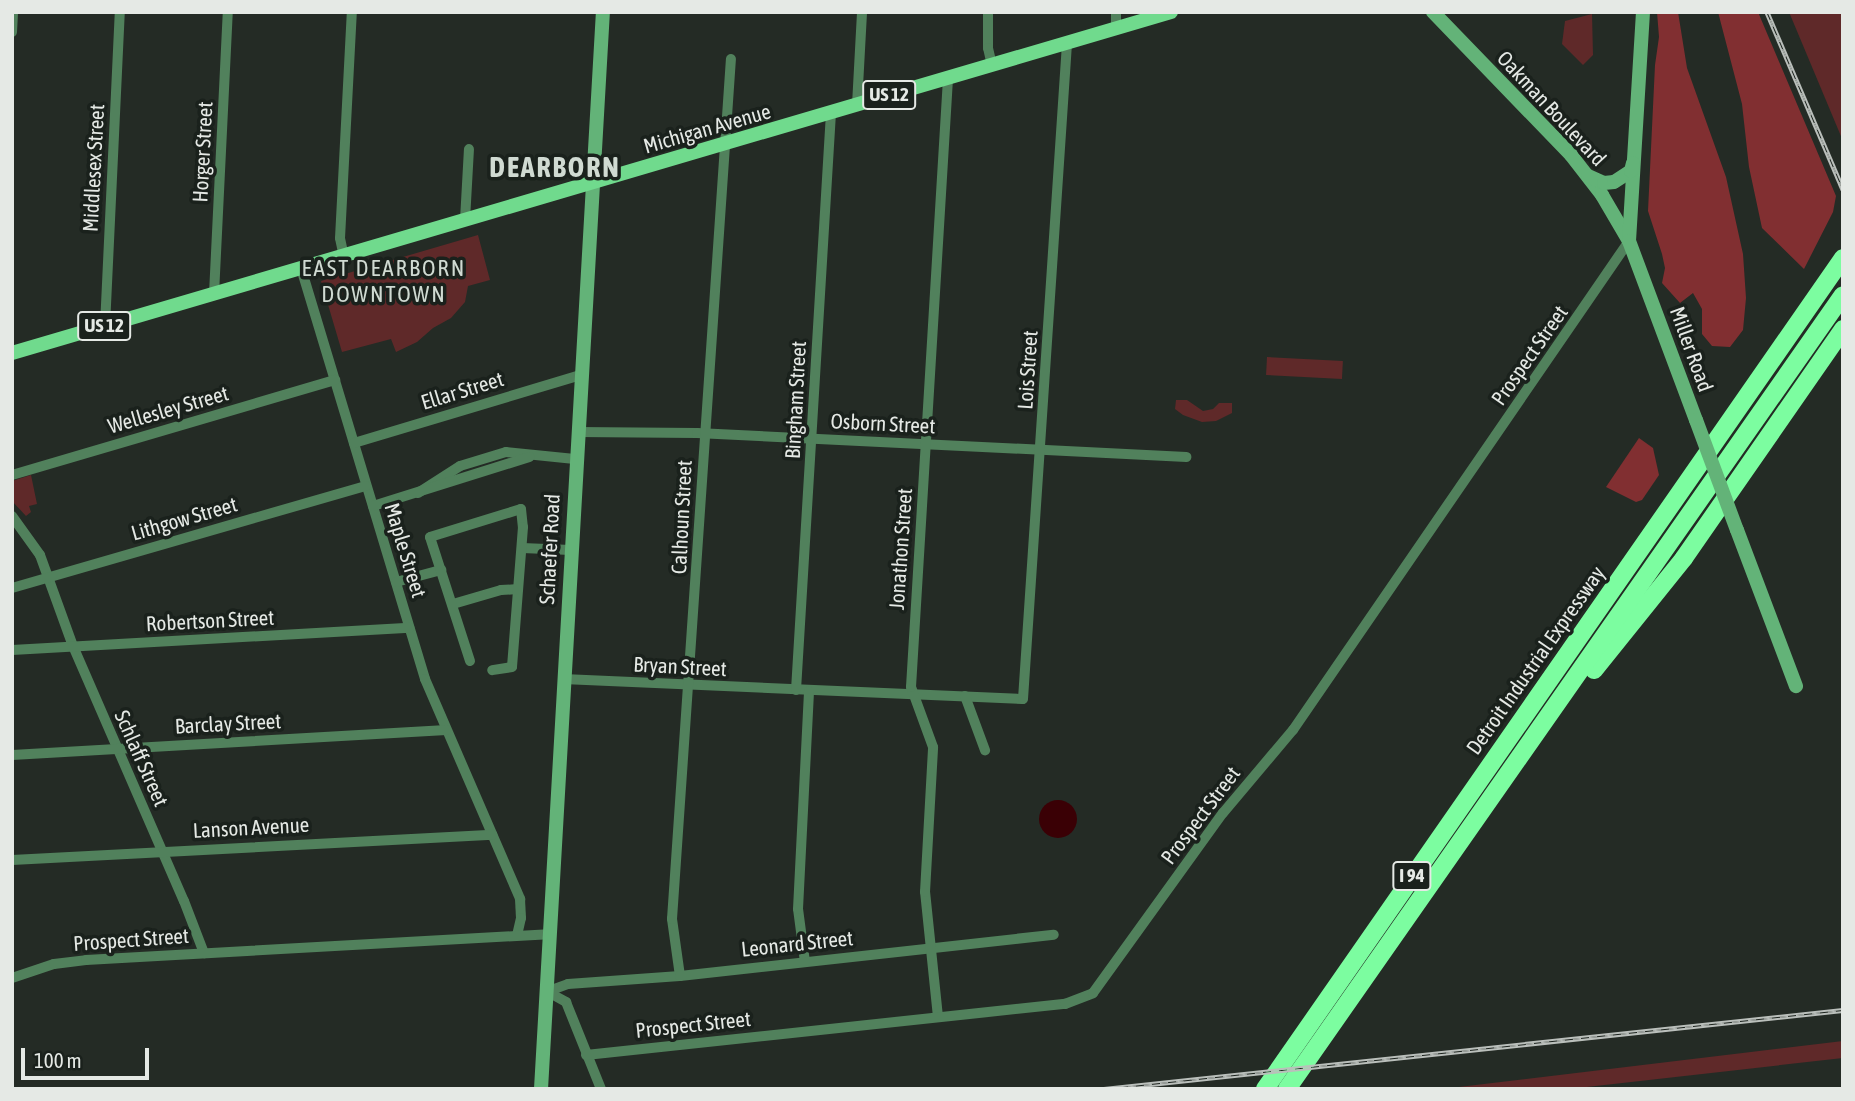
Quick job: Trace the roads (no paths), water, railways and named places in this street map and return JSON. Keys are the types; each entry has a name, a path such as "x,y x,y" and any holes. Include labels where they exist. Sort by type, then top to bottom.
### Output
{"highway":[{"name":"Detroit Industrial Expressway","path":"1265,1089 1843,258"},
{"name":"Detroit Industrial Expressway","path":"1287,1089 1843,295"},
{"path":"1538,732 1569,700 1684,558 1843,329"}],"main road":[{"name":"Schaefer Road","path":"541,1089 575,459 603,12"},
{"name":"Michigan Avenue","path":"12,353 1171,12"},
{"name":"Oakman Boulevard","path":"1433,12 1587,175 1629,241"},
{"name":"Miller Road","path":"1643,12 1629,241 1796,686"},
{"path":"1587,175 1604,183 1614,182 1631,171 1634,156"}],"street":[{"path":"12,32 13,12"},
{"name":"Middlesex Street","path":"104,326 120,12"},
{"name":"Horger Street","path":"214,294 228,12"},
{"path":"344,257 340,238 352,12"},
{"path":"857,105 862,12"},
{"path":"988,12 988,48 992,66"},
{"path":"1116,12 1116,29"},
{"name":"Lois Street","path":"965,696 1023,699 1067,43"},
{"name":"Calhoun Street","path":"680,976 672,919 688,686 691,677 731,59"},
{"name":"Jonathon Street","path":"938,1017 925,892 933,747 912,694 948,78"},
{"name":"Bingham Street","path":"796,690 831,113"},
{"path":"465,220 469,149"},
{"name":"Prospect Street","path":"586,1055 1065,1004 1093,993 1229,804 1293,730 1629,241"},
{"name":"Maple Street","path":"301,268 425,679 520,899 521,918 517,935"},
{"name":"Ellar Street","path":"354,443 581,374"},
{"name":"Wellesley Street","path":"12,475 335,380"},
{"name":"Osborn Street","path":"577,432 705,434 1186,457"},
{"path":"373,506 533,456 575,459"},
{"name":"Lithgow Street","path":"12,588 366,486"},
{"path":"470,661 430,537 521,509 522,548 512,667 492,670"},
{"name":"Schlaff Street","path":"12,516 40,555 50,577 73,646 204,953"},
{"path":"522,548 571,550"},
{"path":"396,582 441,570"},
{"path":"453,604 501,590 518,589"},
{"name":"Robertson Street","path":"12,650 409,628"},
{"name":"Bryan Street","path":"563,679 809,691"},
{"path":"805,961 798,909 809,691 965,696 985,750"},
{"name":"Barclay Street","path":"12,755 446,730"},
{"name":"Lanson Avenue","path":"12,860 162,850 492,835"},
{"name":"Prospect Street","path":"12,978 69,961 548,934"},
{"name":"Leonard Street","path":"546,992 568,984 680,976 1054,935"},
{"path":"546,992 566,1002 601,1089"}],"railway":[{"path":"1767,12 1843,189"},
{"path":"1104,1089 1843,1010"}],"district":[{"name":"DEARBORN","path":"555,167"},
{"name":"EAST DEARBORN DOWNTOWN","path":"384,281"}]}
